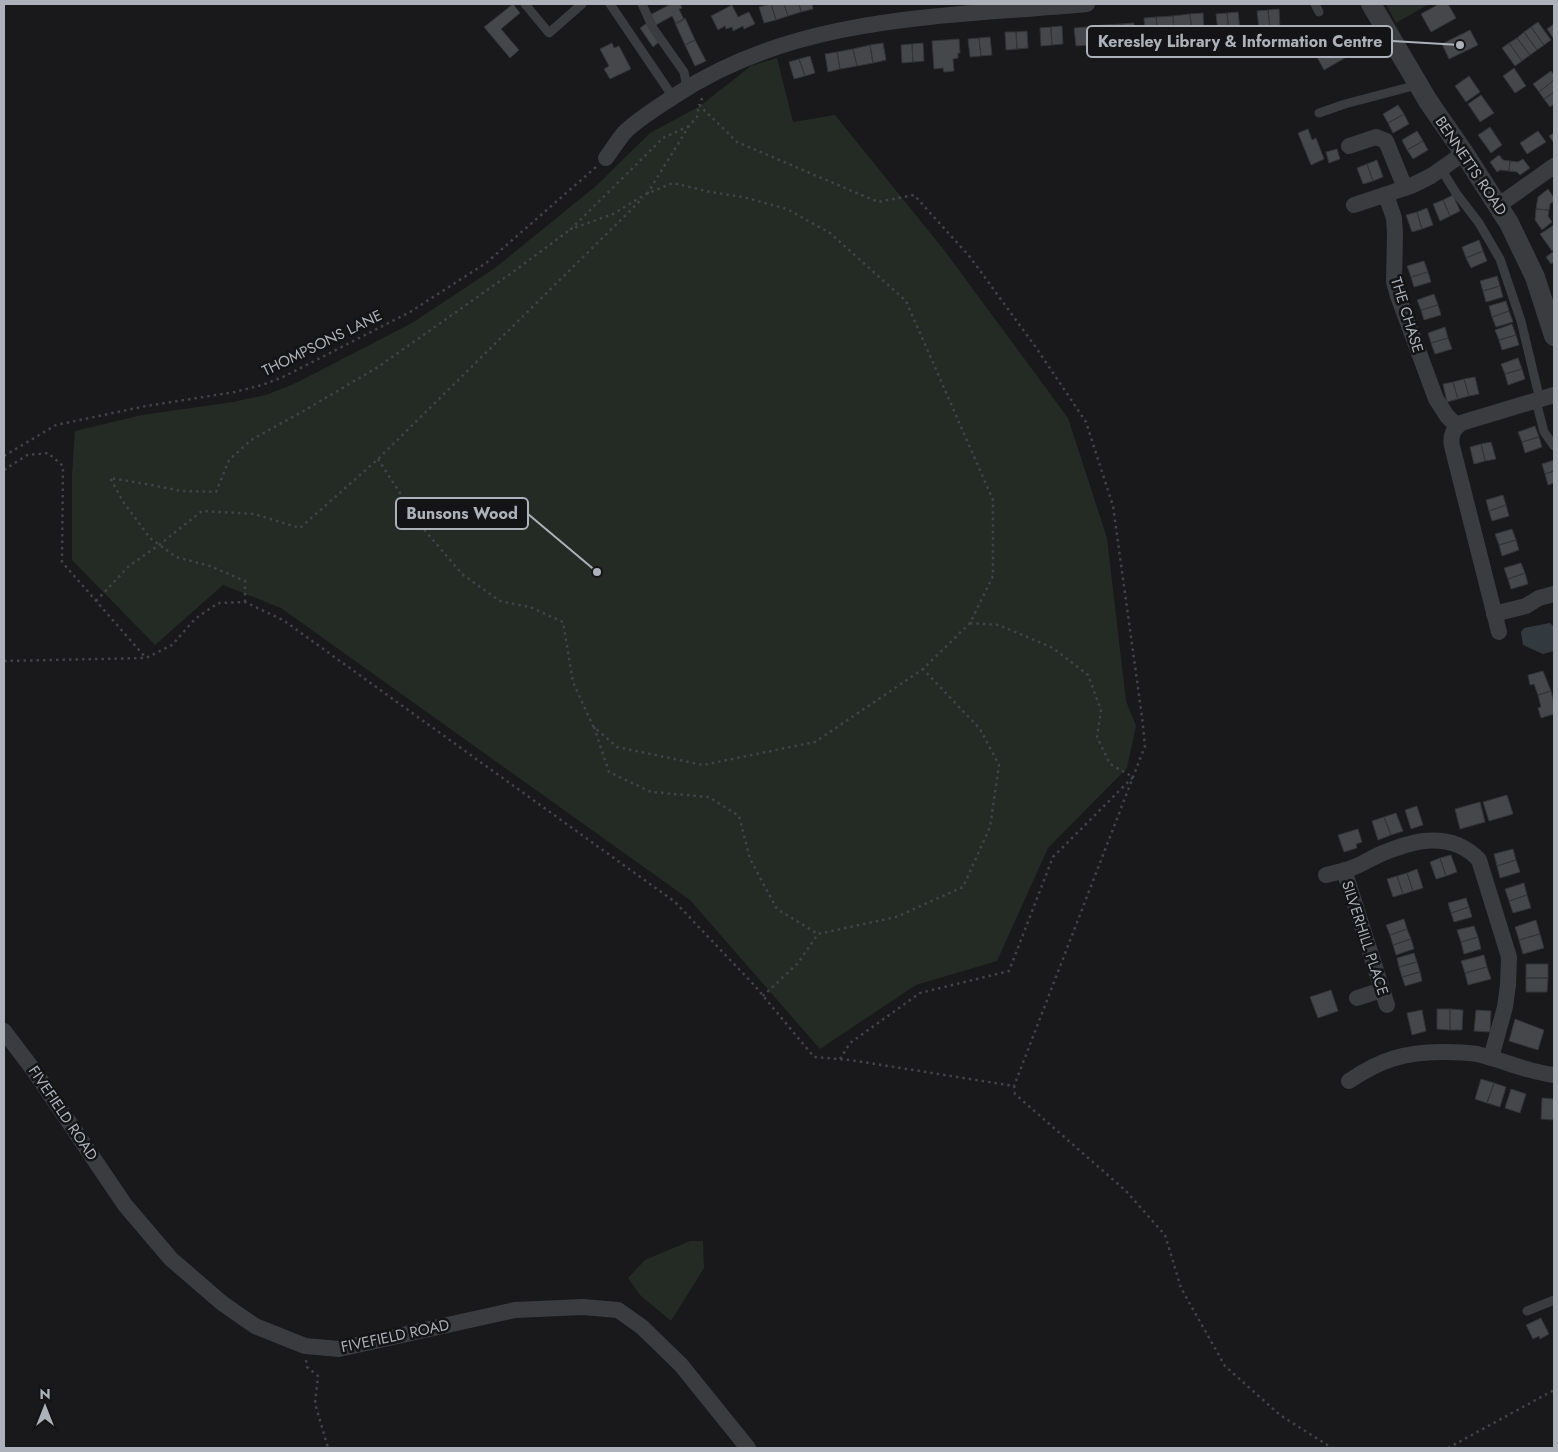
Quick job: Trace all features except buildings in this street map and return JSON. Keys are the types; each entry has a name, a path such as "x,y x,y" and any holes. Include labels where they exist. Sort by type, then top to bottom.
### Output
{"street":[{"path":"606,158 625,132 687,88 719,70 755,54 807,37 853,27 904,20 1087,4"},
{"name":"BENNETTS ROAD","path":"1371,4 1417,85 1499,205 1530,263 1554,336"},
{"path":"1349,146 1376,137 1386,141 1405,188"},
{"path":"1354,205 1405,188 1431,176 1464,153"},
{"path":"1499,205 1554,166"},
{"name":"THE CHASE","path":"1386,195 1394,218 1394,282 1398,296 1436,399 1447,416 1457,426"},
{"path":"1499,632 1451,440 1457,426 1461,424 1543,399"},
{"path":"1494,614 1526,606 1539,598 1554,594"},
{"path":"1326,875 1351,869 1383,853 1425,840 1437,839 1448,841 1464,847 1474,854 1479,860 1509,957 1505,1007 1491,1058"},
{"name":"SILVERHILL PLACE","path":"1344,870 1384,997 1357,998"},
{"name":"FIVEFIELD ROAD","path":"4,1031 35,1072 125,1205 171,1259 222,1304 254,1326 305,1346 339,1349 515,1310 583,1307 618,1310 642,1327 681,1365 748,1448"},
{"path":"1349,1082 1364,1071 1399,1056 1437,1052 1474,1054 1524,1069 1554,1075"}],"lane":[{"path":"524,4 549,33 582,4"},
{"path":"610,4 673,97"},
{"path":"642,4 653,28 684,72 687,88"},
{"path":"1319,112 1417,85"},
{"path":"1441,169 1456,193 1479,223 1500,259 1521,322 1543,399 1544,432 1554,446"},
{"path":"1528,1311 1554,1300"}],"path":[{"path":"96,601 129,566 202,511 254,514 300,528 378,459 646,194 688,126 696,117 702,96 700,106 737,142 878,202 914,196 970,257 1043,358 1086,422 1112,506 1145,746 1014,1086 1015,1094 1126,1191 1165,1235 1181,1288 1225,1366 1280,1415 1332,1448"},
{"path":"245,602 245,581 210,566 176,557 150,538 124,503 110,478 181,491 216,492 229,460 251,440 378,367 518,269 571,229 663,138 688,126"},
{"name":"THOMPSONS LANE","path":"4,456 56,425 146,406 235,392 284,377 410,312 486,263 606,158"},
{"path":"571,229 613,214 646,194 673,183 710,192 743,197 787,209 830,233 906,301 993,500 993,576 970,624 923,669 816,742 703,765 617,747 593,726"},
{"path":"4,470 27,455 48,454 63,466 62,562 146,658"},
{"path":"378,459 422,527 462,574 500,601 530,607 563,622 573,682 593,726 609,772 651,792 709,797 739,816 750,859 777,909 818,934"},
{"path":"4,661 146,658 172,645 195,619 218,603 245,602 283,620 675,902 763,996 814,1057 1014,1086"},
{"path":"970,624 999,625 1053,648 1088,675 1101,710 1098,737 1110,764 1133,776"},
{"path":"763,996 798,963 818,934 896,917 963,887 990,827 999,765 980,729 923,669"},
{"path":"840,1060 850,1043 920,993 1009,971 1053,857 1133,776"},
{"path":"305,1346 307,1367 318,1376 315,1403 328,1448"},
{"path":"1448,1448 1554,1390"}],"shaded area":[{"path":"1386,4 1429,4 1396,23"},
{"path":"777,58 793,122 835,115 944,250 1068,418 1107,538 1126,701 1136,726 1127,768 1048,848 997,961 916,985 820,1049 690,900 281,608 223,585 155,645 72,560 72,475 75,431 142,415 233,402 266,395 296,383 412,323 495,268 596,186 650,133 700,106 751,66"},
{"path":"1550,623 1554,627 1554,651 1543,654 1523,645 1521,632 1524,628"},
{"path":"690,1241 703,1241 704,1268 671,1321 640,1295 628,1278 645,1260"}],"place":[{"name":"Keresley Library & Information Centre","path":"1460,45"},
{"name":"Bunsons Wood","path":"597,572"}]}
